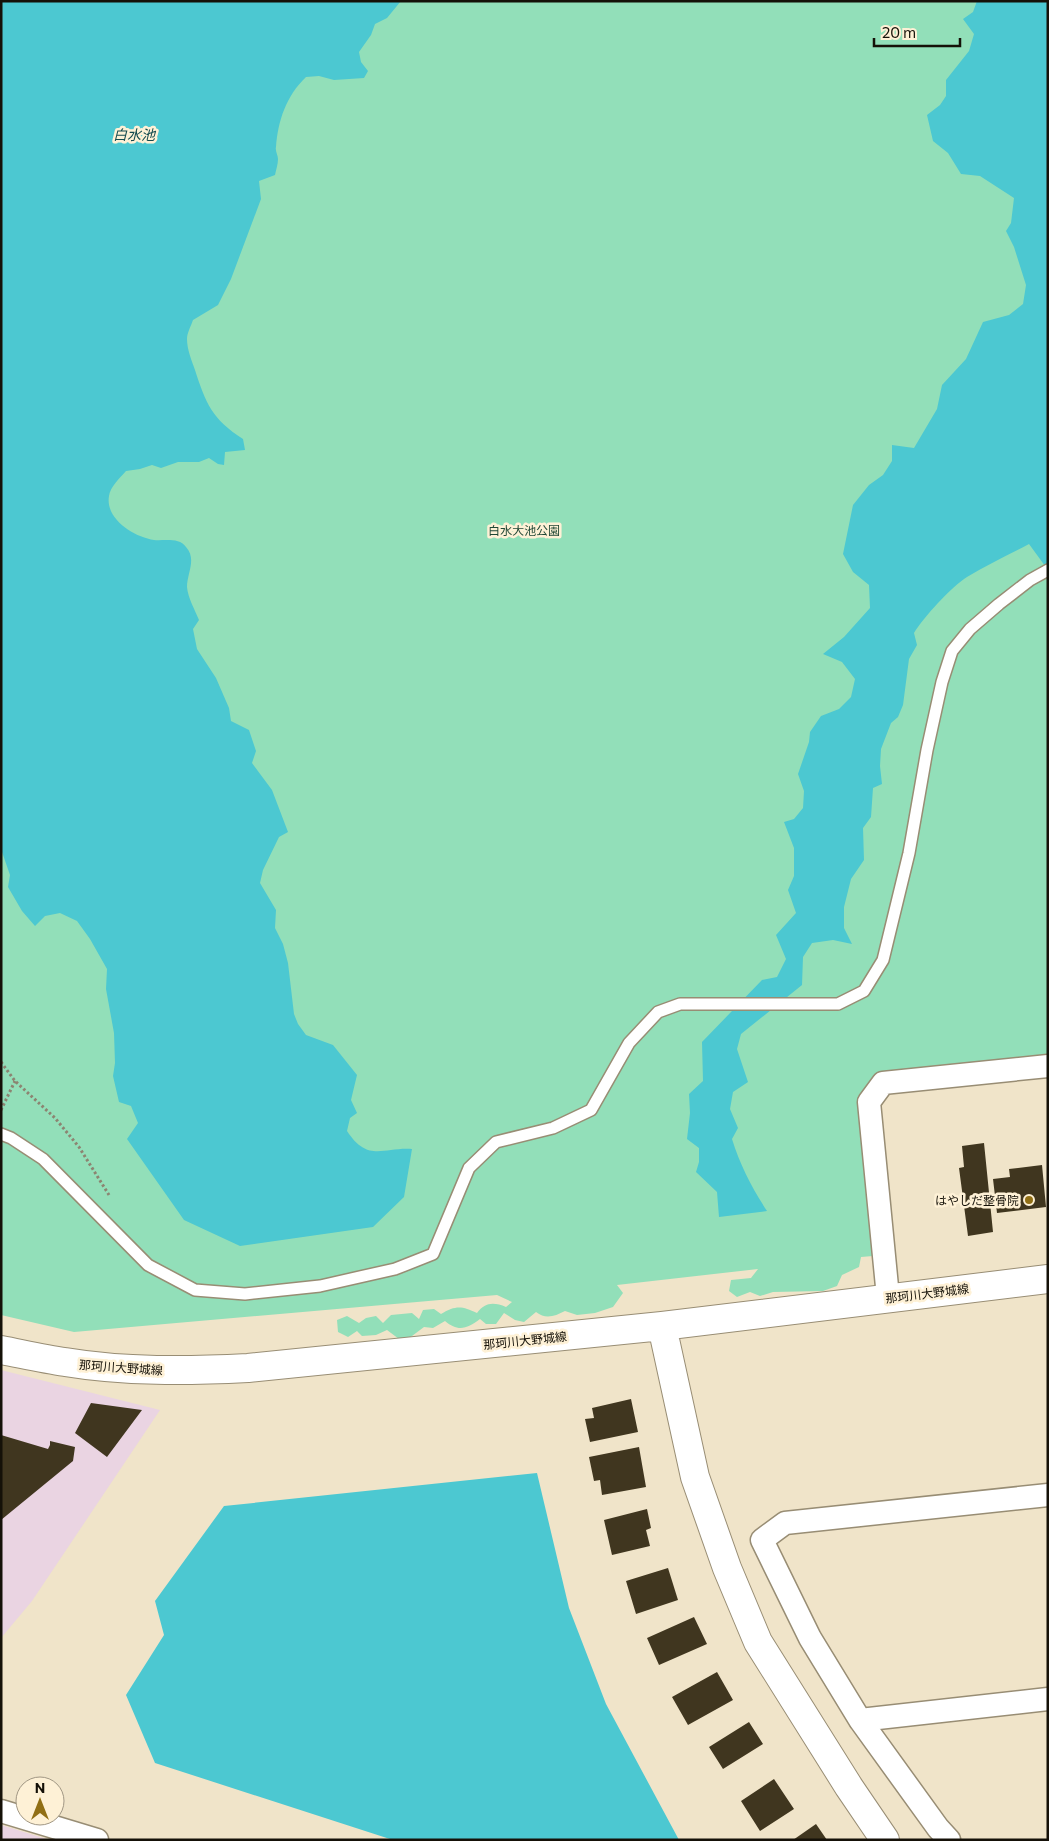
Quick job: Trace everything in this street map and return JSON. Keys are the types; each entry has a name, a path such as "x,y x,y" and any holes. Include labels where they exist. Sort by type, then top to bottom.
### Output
{"main road":[{"name":"那珂川大野城線","path":"1,1350 66,1362 142,1369 196,1371 258,1367 662,1326 1048,1279"},
{"path":"662,1326 695,1477 727,1568 758,1642 849,1788 884,1840"}],"street":[{"path":"888,1297 869,1102 883,1083 1048,1066"},
{"path":"949,1840 938,1828 860,1720 810,1638 762,1540 785,1523 1048,1495"},
{"path":"860,1720 1048,1699"},
{"path":"1,1811 97,1840"}],"lane":[{"path":"1,1134 11,1138 43,1159 148,1265 195,1290 245,1294 320,1286 395,1268 433,1254 469,1168 496,1142 553,1128 591,1110 628,1043 658,1012 680,1004 838,1004 864,991 883,960 909,853 927,750 942,682 952,651 970,629 1030,580 1048,570"}],"path":[{"path":"1,1062 15,1082 55,1118 79,1147 115,1203 107,1222"},
{"path":"1,1110 15,1082"}],"shaded area":[{"path":"1,1370 160,1410 32,1601 1,1638"},
{"path":"1,1825 50,1840 1,1840"}],"green space":[{"name":"白水大池公園","path":"1,1 1048,1 1048,1059 876,1079 873,1256 861,1257 859,1267 842,1275 837,1286 823,1291 773,1292 760,1296 750,1292 737,1297 729,1291 731,1280 751,1278 758,1269 617,1285 623,1293 613,1307 595,1313 577,1315 565,1311 547,1317 536,1312 524,1322 515,1320 504,1313 496,1324 486,1324 480,1319 462,1328 454,1327 445,1321 433,1328 424,1327 408,1339 399,1339 387,1330 376,1335 362,1336 357,1331 348,1337 338,1332 337,1320 347,1316 359,1323 366,1318 376,1316 383,1323 391,1315 412,1313 419,1319 423,1310 434,1309 441,1314 451,1309 459,1308 477,1313 480,1309 490,1304 506,1307 512,1302 497,1295 74,1332 1,1315"}],"water":[{"name":"白水池","path":"1,1 401,1 387,18 375,24 371,35 359,52 361,62 368,71 364,78 334,80 319,76 306,77 293,92 281,118 276,148 278,161 275,175 259,181 261,199 231,279 218,305 193,320 188,332 189,351 207,402 224,425 243,439 245,450 225,452 224,465 218,464 209,458 199,462 178,462 161,468 152,465 126,471 113,486 109,496 112,512 122,526 146,538 179,542 183,544 191,556 187,587 190,600 199,620 193,629 197,649 216,678 229,708 231,721 249,730 256,751 252,763 272,790 288,832 279,837 263,870 260,883 276,910 275,928 283,944 288,963 294,1014 306,1035 333,1045 357,1075 351,1100 357,1113 350,1118 347,1131 355,1141 369,1150 412,1149 404,1197 373,1227 240,1246 184,1220 127,1139 138,1123 131,1106 119,1102 113,1076 115,1063 114,1033 106,989 107,969 77,921 60,913 45,916 35,926 22,911 8,887 10,875 1,849"},
{"path":"977,1 1048,1 1048,570 1029,544 961,581 938,603 914,633 917,645 909,659 903,705 898,717 891,723 881,749 882,784 873,788 871,817 863,828 864,860 851,879 844,907 844,928 852,944 833,940 812,943 803,957 802,985 741,1034 737,1049 748,1082 733,1092 730,1109 738,1128 732,1139 747,1176 767,1211 719,1217 717,1192 696,1172 699,1162 699,1148 687,1139 690,1113 689,1094 703,1081 702,1042 762,980 777,977 786,959 776,935 796,913 788,890 794,876 794,848 784,822 794,819 803,808 804,791 798,774 809,742 810,732 821,716 839,709 851,697 855,679 842,662 823,654 844,637 870,608 869,585 853,572 843,554 853,505 869,485 883,475 892,461 892,445 914,448 937,409 942,385 966,359 983,322 1009,315 1023,304 1026,285 1014,247 1006,231 1011,223 1014,198 980,176 961,174 948,153 933,141 927,115 940,105 946,96 946,80 969,51 974,34 963,19 973,12"},
{"path":"537,1473 569,1608 606,1704 679,1840 393,1840 155,1763 126,1695 164,1635 155,1601 224,1506"}],"building":[{"path":"984,1143 993,1232 968,1236 959,1168 964,1167 962,1146"},
{"path":"1042,1165 1046,1207 997,1213 993,1179 1010,1177 1009,1169"},
{"path":"631,1399 638,1432 590,1442 585,1419 594,1418 592,1408"},
{"path":"91,1403 142,1410 107,1457 75,1433"},
{"path":"1,1435 48,1449 50,1441 75,1447 73,1461 1,1520"},
{"path":"639,1447 646,1487 602,1495 600,1480 594,1481 589,1457"},
{"path":"647,1509 651,1528 646,1530 650,1546 612,1555 604,1520"},
{"path":"668,1568 678,1600 636,1614 626,1581"},
{"path":"694,1617 707,1644 659,1665 647,1638"},
{"path":"717,1672 733,1700 688,1725 672,1697"},
{"path":"749,1722 763,1744 723,1769 709,1747"},
{"path":"774,1779 794,1809 760,1831 741,1801"},
{"path":"816,1824 827,1840 793,1840"}],"place":[{"name":"はやしだ整骨院","path":"1029,1200"}]}
